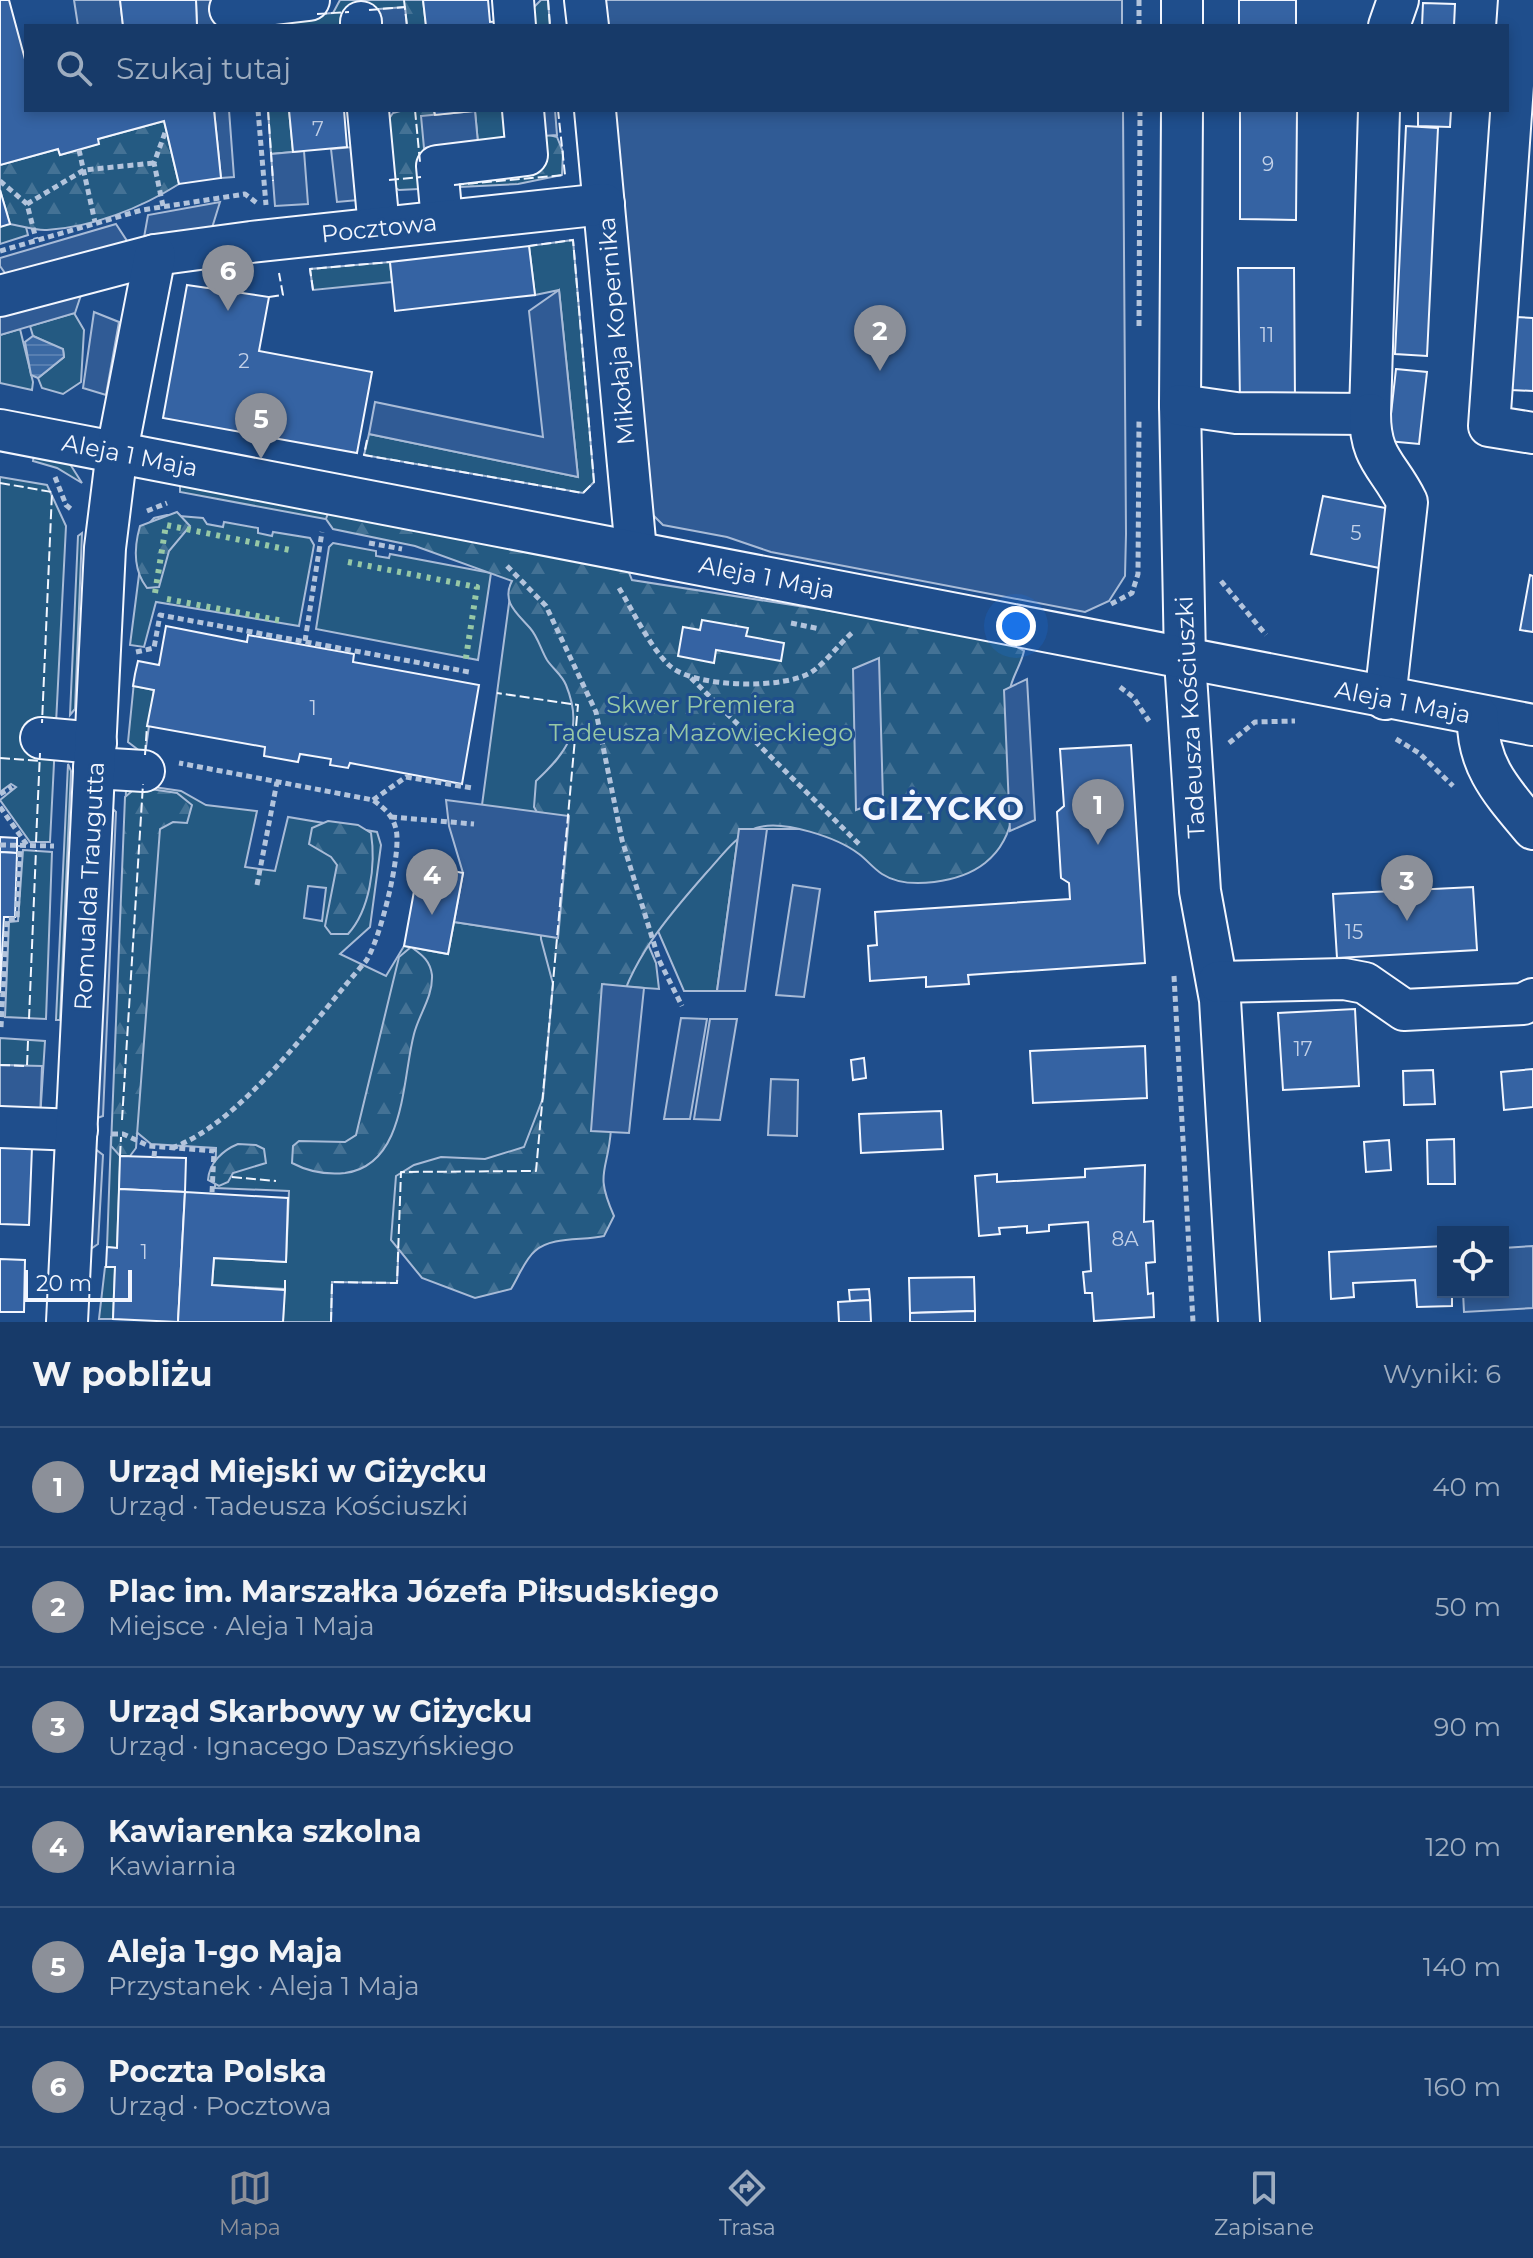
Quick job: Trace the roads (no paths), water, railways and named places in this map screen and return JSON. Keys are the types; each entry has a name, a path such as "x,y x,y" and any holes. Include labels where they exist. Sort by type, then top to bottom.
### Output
{"street":[{"path":"230,9 309,0"},
{"path":"513,0 515,24"},
{"path":"585,0 588,24"},
{"path":"1182,0 1182,24"},
{"path":"1390,24 1398,0"},
{"path":"1519,0 1489,426 1533,433"},
{"path":"368,112 379,228"},
{"path":"442,221 437,166 527,155 523,112"},
{"name":"Mikołaja Kopernika","path":"595,112 604,204 626,568"},
{"name":"Tadeusza Kościuszki","path":"1182,112 1180,405 1185,660 1200,891 1218,982 1239,1322"},
{"path":"1379,112 1370,439 1376,455 1398,483 1407,502 1385,699"},
{"name":"Pocztowa","path":"0,296 155,255 604,204"},
{"path":"117,451 155,255"},
{"path":"1180,405 1236,413 1370,414"},
{"name":"Aleja 1 Maja","path":"0,430 117,451 626,568 1097,643 1533,725"},
{"name":"Romualda Traugutta","path":"67,1322 92,1132 95,756 108,517 117,451"},
{"path":"1478,716 1477,739 1483,762 1498,788 1533,829"},
{"path":"41,738 95,756 154,766"},
{"path":"1218,982 1344,979 1365,983 1404,1010 1523,1004 1533,999"},
{"path":"0,1127 92,1132"}],"place":[{"name":"Poczta Polska","path":"228,311"},
{"name":"Plac im. Marszałka Józefa Piłsudskiego","path":"880,371"},
{"name":"Aleja 1-go Maja","path":"261,459"},
{"name":"Urząd Miejski w Giżycku","path":"1098,845"},
{"name":"Kawiarenka szkolna","path":"432,915"},
{"name":"Urząd Skarbowy w Giżycku","path":"1407,921"}],"district":[{"name":"GIŻYCKO","path":"944,808"}],"park label":[{"name":"Skwer Premiera Tadeusza Mazowieckiego","path":"701,718"}]}
